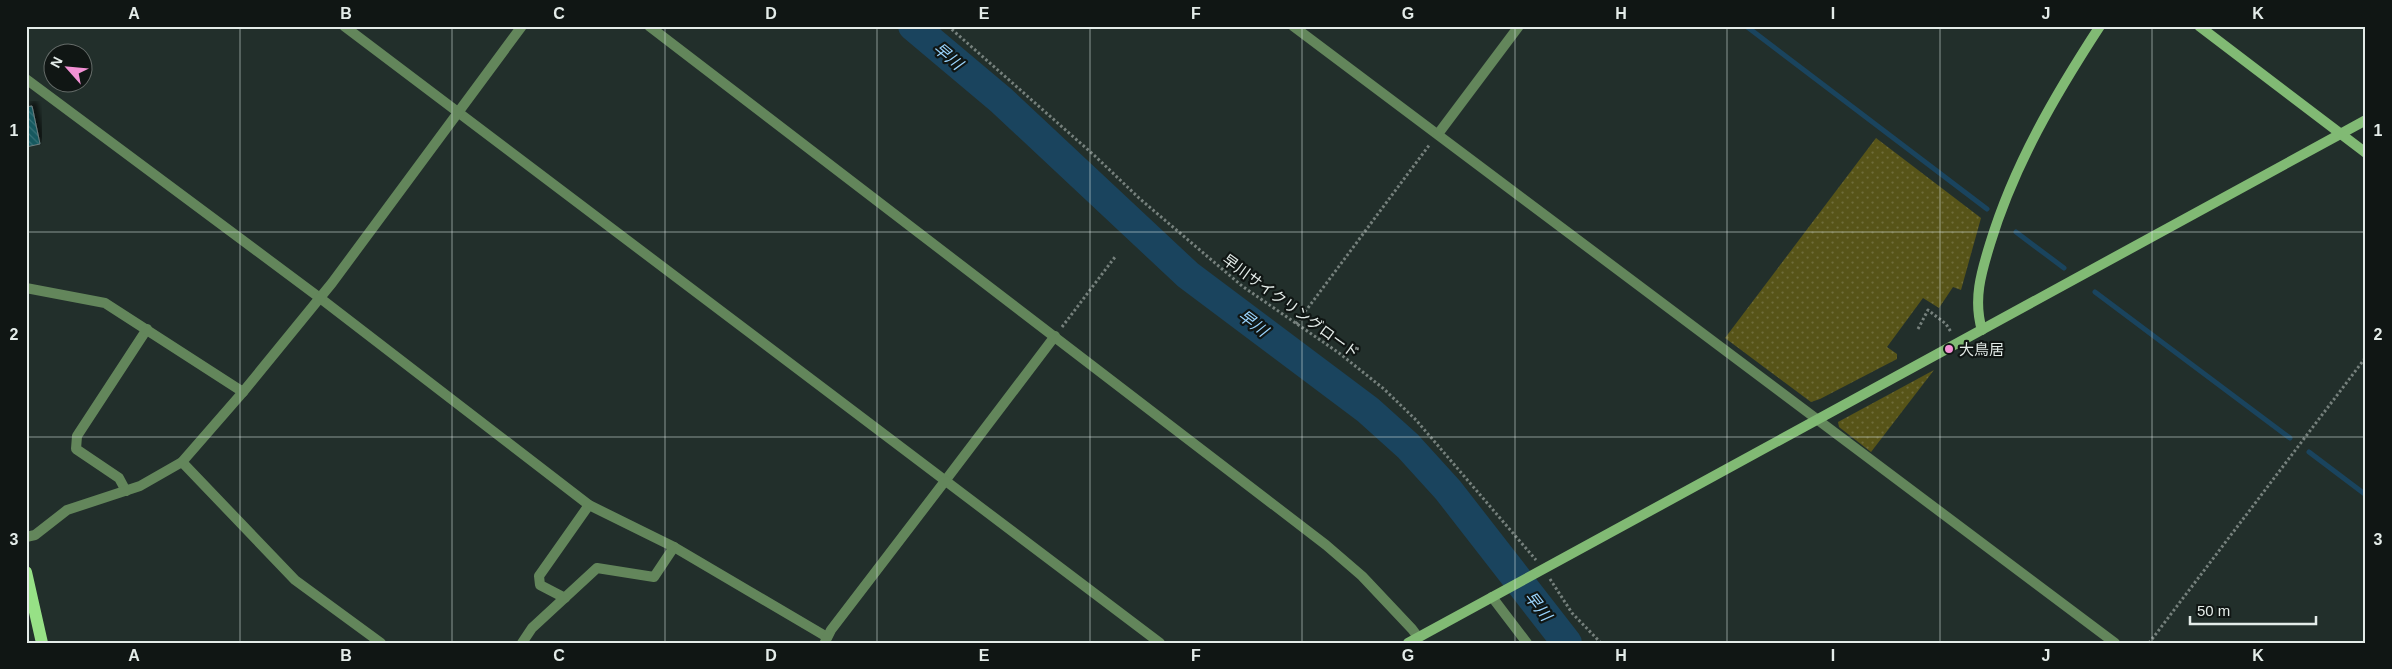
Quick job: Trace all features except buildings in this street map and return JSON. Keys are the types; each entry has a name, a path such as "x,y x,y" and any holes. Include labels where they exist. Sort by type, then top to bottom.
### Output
{"main road":[{"path":"26,572 42,643"}],"street":[{"path":"344,26 1160,643"},
{"path":"26,537 35,535 67,510 140,486 182,462 243,392 320,298 522,26"},
{"path":"649,26 1055,336 1344,560 1406,622 1418,638"},
{"path":"1293,26 2115,643"},
{"path":"1438,134 1519,26"},
{"path":"1982,330 1977,314 1978,290 2001,210 2035,134 2100,26"},
{"path":"2199,26 2366,153"},
{"path":"26,80 320,298 589,505 674,547 826,640 1055,336"},
{"path":"1408,643 1494,596 1537,566 1982,330 2366,120"},
{"path":"26,288 105,303 243,392"},
{"path":"126,491 119,478 76,449 75,443 77,436 147,329"},
{"path":"182,462 295,580 380,643"},
{"path":"565,598 540,585 539,576 589,505"},
{"path":"522,643 532,628 597,568 654,577 674,547"},
{"path":"1494,596 1528,643"}],"path":[{"name":"早川サイクリングロード","path":"948,26 1191,244 1242,286 1339,353 1384,389 1416,420 1537,566"},
{"path":"1296,324 1438,134"},
{"path":"1055,336 1116,257"},
{"path":"1918,329 1928,310 1946,324 1952,335"},
{"path":"2149,643 2366,357"},
{"path":"1549,577 1572,613 1601,643"}],"shaded area":[{"path":"1876,138 1981,218 1961,290 1953,287 1939,308 1923,298 1887,347 1897,354 1897,359 1811,402 1725,338"},
{"path":"1934,370 1871,452 1839,427 1838,422"}],"waterway":[{"name":"早川","path":"913,26 1001,100 1188,275 1368,410 1408,446 1448,490 1567,643"},
{"path":"1746,26 1987,209"},
{"path":"2016,232 2064,268"},
{"path":"2095,292 2290,438"},
{"path":"2309,452 2366,495"}],"place":[{"name":"大鳥居","path":"1949,349"}]}
